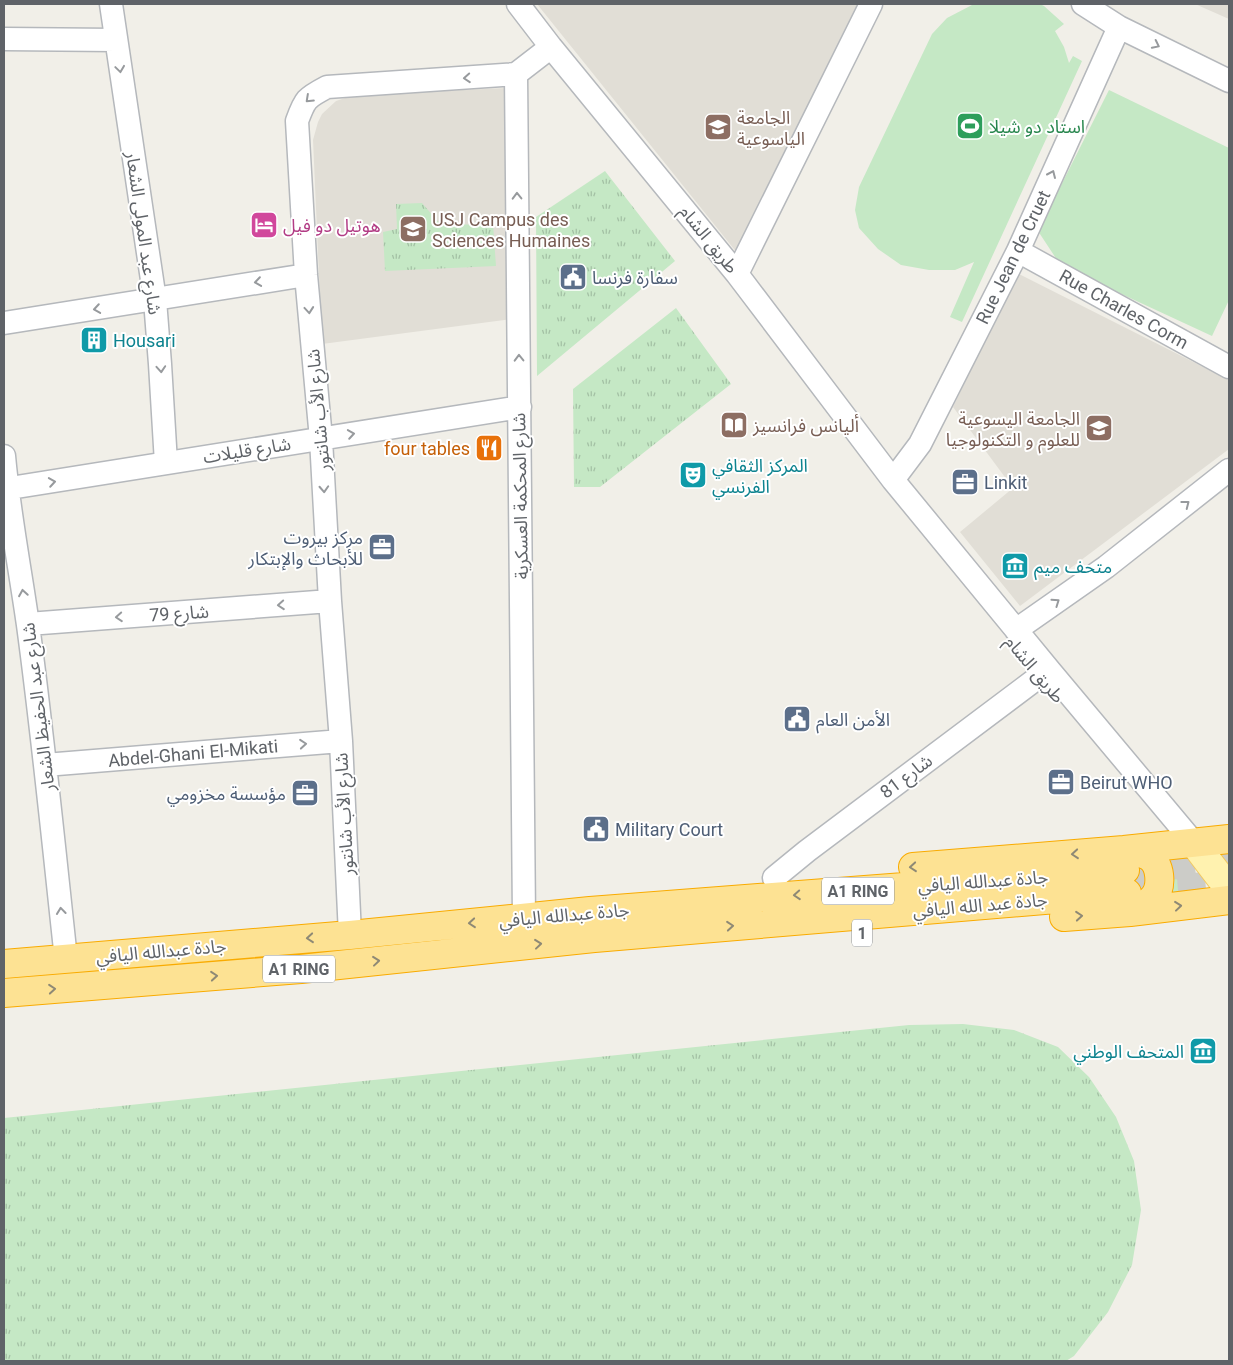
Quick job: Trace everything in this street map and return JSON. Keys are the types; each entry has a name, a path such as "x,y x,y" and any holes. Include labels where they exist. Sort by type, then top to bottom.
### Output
{"highway":[{"path":"1126,881 1194,843 1229,839"},
{"path":"592,925 774,878 1126,881 1229,900"},
{"name":"جادة عبدالله اليافي","path":"4,993 301,969 592,925 1126,881"},
{"name":"1","path":"592,925 718,945 1126,881"},
{"name":"جادة عبدالله اليافي","path":"4,964 350,935 524,918 592,925"}],"main road":[{"name":"طريق الشام","path":"1194,843 1229,890"}],"street":[{"name":"شارع عبد المولى الشعار","path":"111,4 154,300 166,463"},
{"name":"طريق الشام","path":"518,4 737,274 893,480 1194,843"},
{"path":"737,274 871,4"},
{"path":"1094,7 1119,27 1229,81"},
{"name":"Rue Jean de Cruet","path":"893,480 920,444 1018,251 1119,27"},
{"path":"4,39 116,40"},
{"path":"516,74 551,47"},
{"name":"شارع الأب شانتور","path":"350,935 341,741 330,601 321,439 306,275 298,121 303,103 313,94 327,87 516,74"},
{"name":"شارع المحكمة العسكرية","path":"516,74 524,918"},
{"name":"Rue Charles Corm","path":"1018,251 1229,367"},
{"path":"4,323 306,275"},
{"name":"شارع قليلات","path":"5,489 520,407"},
{"name":"شارع عبد الحفيظ الشعار","path":"4,456 5,489 28,624 66,959"},
{"path":"1016,630 1106,567 1229,470"},
{"name":"طريق الشام","path":"893,480 903,506 1040,676 1169,824 1194,843"},
{"name":"شارع 79","path":"28,624 330,601"},
{"name":"شارع 81","path":"774,878 807,851 1040,676"},
{"name":"Abdel-Ghani El-Mikati","path":"45,765 341,741"}],"shaded area":[{"name":"الجامعة الياسوعية","path":"537,4 862,4 738,254"},
{"path":"1195,4 1229,4 1229,19"},
{"name":"USJ Campus des Sciences Humaines","path":"506,88 511,319 322,344 313,140 322,114 336,101 354,95"},
{"name":"الجامعة اليسوعية للعلوم و التكنولوجيا","path":"1017,273 1229,380 1229,449 1020,606 960,532 1013,488 953,407"}],"green space":[{"name":"استاد دو شيلا","path":"1040,4 1044,6 1064,24 1055,31 1064,47 1069,63 1073,56 1082,61 962,322 950,317 974,262 955,270 929,270 901,265 878,249 859,228 855,210 859,187 932,34 947,18 972,5"},
{"path":"1109,90 1229,148 1229,300 1212,336 1061,266 1038,231"},
{"path":"605,171 675,261 537,376 536,217"},
{"path":"422,203 441,225 493,224 496,266 385,271 383,232 397,229 396,204"},
{"path":"676,308 731,384 600,487 574,487 573,389"},
{"path":"1168,857 1186,871 1191,881 1190,893 1172,895 1168,886"},
{"path":"963,1024 1014,1030 1058,1047 1089,1077 1116,1117 1134,1161 1141,1210 1132,1265 1108,1312 1074,1356 1066,1361 4,1361 4,1118 909,1025"}],"tunnel":[{"path":"1125,870 1229,860"},
{"path":"1136,892 1229,884"}],"place":[{"name":"استاد دو شيلا","path":"970,126"},
{"name":"الجامعة الياسوعية","path":"718,127"},
{"name":"هوتيل دو فيل","path":"264,225"},
{"name":"USJ Campus des Sciences Humaines","path":"413,229"},
{"name":"سفارة فرنسا","path":"573,277"},
{"name":"Housari","path":"94,340"},
{"name":"أليانس فرانسيز","path":"734,425"},
{"name":"الجامعة اليسوعية للعلوم و التكنولوجيا","path":"1099,428"},
{"name":"four tables","path":"489,448"},
{"name":"المركز الثقافي الفرنسي","path":"693,475"},
{"name":"Linkit","path":"965,482"},
{"name":"مركز بيروت للأبحاث والإبتكار","path":"382,547"},
{"name":"متحف ميم","path":"1015,566"},
{"name":"الأمن العام","path":"797,719"},
{"name":"Beirut WHO","path":"1061,782"},
{"name":"مؤسسة مخزومي","path":"305,793"},
{"name":"Military Court","path":"596,829"},
{"name":"المتحف الوطني","path":"1203,1051"}]}
